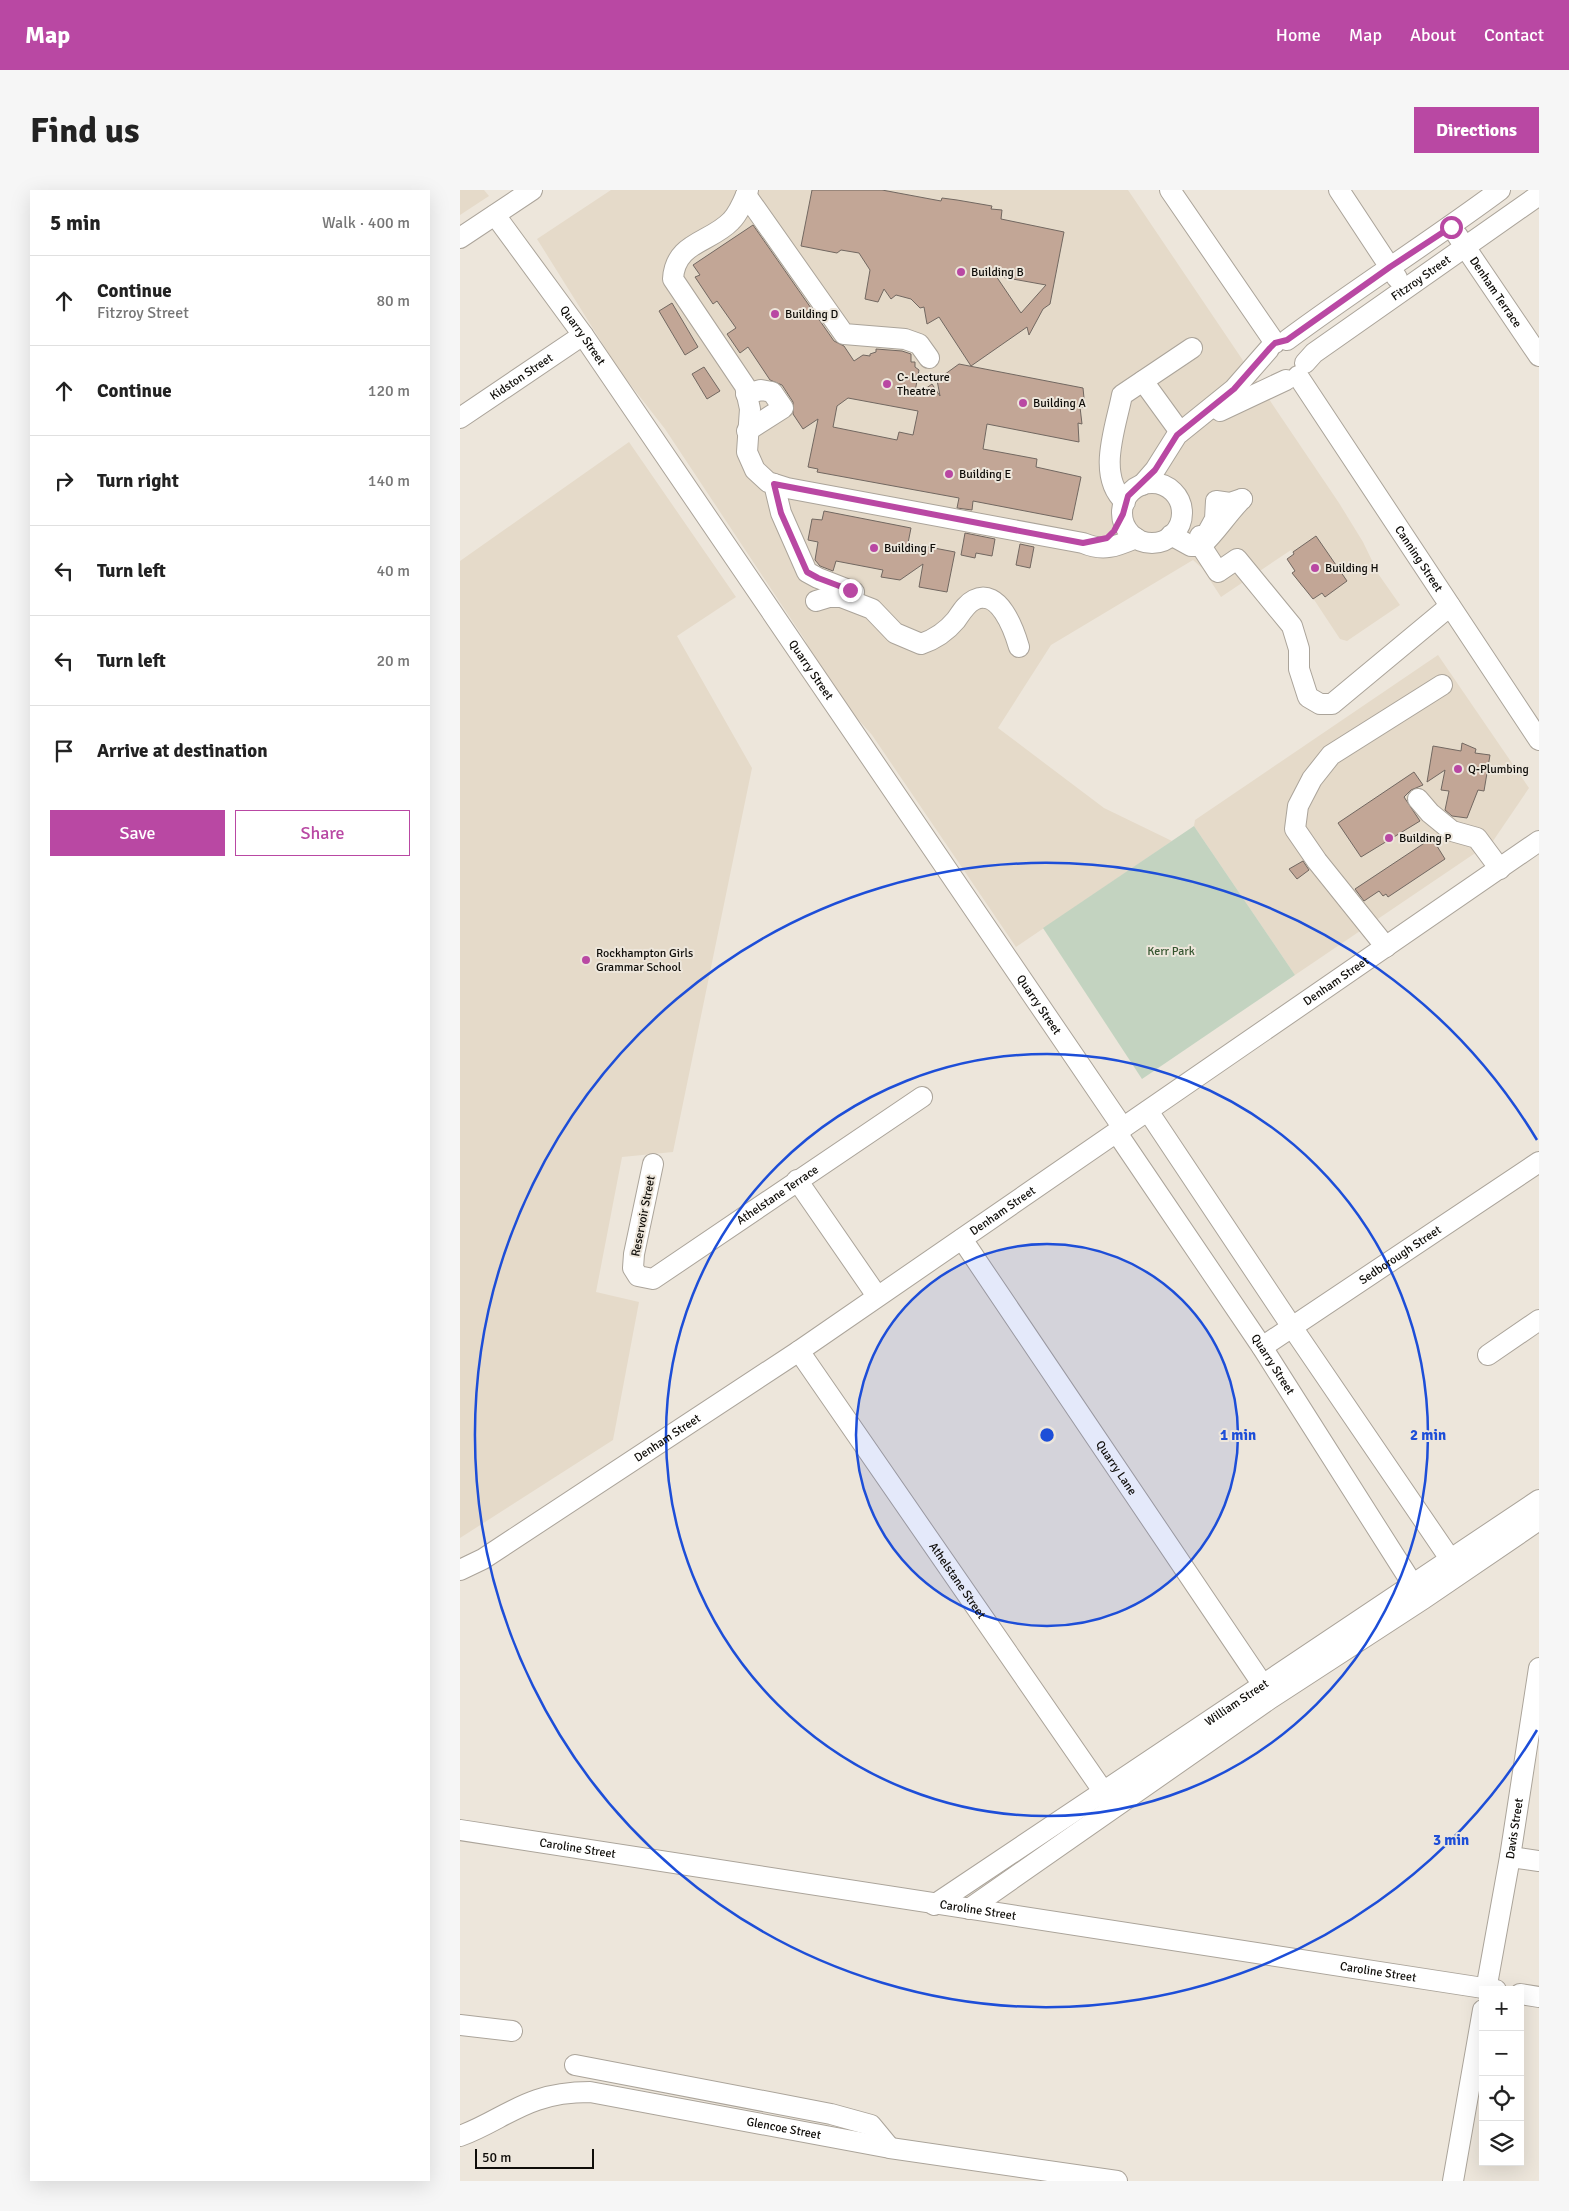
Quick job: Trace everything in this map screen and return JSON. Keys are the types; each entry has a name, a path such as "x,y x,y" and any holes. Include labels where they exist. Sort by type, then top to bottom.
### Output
{"street":[{"path":"1170,190 1277,344"},
{"path":"1338,190 1406,290"},
{"path":"1499,190 1513,213"},
{"name":"Fitzroy Street","path":"1140,486 1155,470 1165,452 1180,432 1234,389 1277,344 1451,227 1499,190"},
{"path":"460,238 525,192"},
{"path":"929,358 919,344 905,339 844,334 747,193 731,221 682,253 674,265 673,279 745,386 750,408 747,452 755,470 768,482 1083,543 1095,548 1116,546 1136,538"},
{"name":"Fitzroy Street","path":"1170,488 1170,453 1178,442 1221,411 1296,373 1314,353 1539,196"},
{"name":"Quarry Street","path":"495,215 583,335 1120,1130 1262,1347 1418,1592"},
{"name":"Denham Terrace","path":"1451,227 1539,356"},
{"name":"Kidston Street","path":"460,418 583,335"},
{"path":"1277,344 1299,346 1303,351 1296,373 1280,379 1269,372 1266,360 1277,344"},
{"path":"1112,480 1140,486 1152,483 1170,488 1181,504 1176,528 1156,542 1146,542 1136,538 1124,523 1124,508 1116,494 1108,469 1122,395 1192,348"},
{"name":"Canning Street","path":"1296,373 1539,740"},
{"path":"1143,381 1180,432"},
{"path":"746,394 760,390 772,392 783,408 747,431"},
{"path":"774,484 781,513 807,572 862,597 895,633 921,644 935,639 946,631 964,608 974,600 984,598 994,601 1001,609 1010,622 1019,648"},
{"path":"1083,543 1107,538 1114,531 1124,508 1140,486"},
{"path":"1242,499 1224,517 1216,532 1201,541 1212,527 1215,519 1216,501 1222,503 1242,499"},
{"path":"1176,528 1192,533 1201,541 1218,572 1238,559 1292,626 1299,649 1299,669 1308,697 1320,704 1332,704 1450,606"},
{"path":"816,600 841,597 872,609"},
{"path":"1386,947 1317,861 1295,830 1298,806 1312,779 1331,755 1442,685"},
{"path":"1418,799 1430,813 1452,831 1477,838 1500,868"},
{"name":"Denham Street","path":"460,1570 483,1558 798,1352 1539,842"},
{"name":"Athelstane Terrace","path":"633,1268 638,1276 653,1279 922,1097"},
{"path":"1148,1111 1292,1328 1456,1566"},
{"name":"Sedborough Street","path":"1262,1347 1539,1162"},
{"name":"Reservoir Street","path":"633,1268 634,1254 653,1164"},
{"path":"797,1180 877,1296"},
{"name":"Quarry Lane","path":"962,1239 1267,1690"},
{"path":"1488,1356 1539,1320"},
{"name":"Athelstane Street","path":"798,1352 1109,1801"},
{"name":"William Street","path":"969,1909 1109,1801 1267,1690 1456,1566 1539,1500"},
{"name":"William Street","path":"1456,1566 1539,1520"},
{"name":"Davis Street","path":"1490,1986 1539,1668"},
{"name":"William Street","path":"934,1905 1109,1801"},
{"name":"Caroline Street","path":"460,1830 934,1905 1479,1987"},
{"path":"1510,1857 1539,1861"},
{"path":"1524,1995 1539,1997"},
{"path":"460,2025 512,2032"},
{"path":"1453,2181 1479,2031"},
{"path":"574,2065 831,2114 871,2125 890,2148"},
{"name":"Glencoe Street","path":"460,2136 492,2124 538,2099 566,2093 590,2092 890,2148 1117,2181"}],"shaded area":[{"path":"460,190 484,190 489,196 460,215"},
{"path":"611,190 1128,190 1339,503 1363,542 1379,575 1400,605 1347,641 1340,639 1305,586 1302,587 1292,573 1295,571 1287,559 1294,554 1291,550 1221,597 1202,568 1193,560 1051,645 998,728 1104,808 1172,841 1016,947 872,735 849,709 815,663 805,640 665,429 619,370 537,239"},
{"name":"Rockhampton Girls Grammar School","path":"629,442 736,597 677,636 752,768 673,1152 622,1157 596,1292 639,1302 613,1440 460,1538 460,561"},
{"path":"1438,655 1529,788 1493,841 1295,975 1194,826 1195,820"}],"green space":[{"name":"Kerr Park","path":"1194,826 1295,975 1142,1079 1043,928"}],"building":[{"name":"Building B","path":"812,190 882,190 941,201 942,198 957,200 992,206 991,209 1002,210 1001,219 1064,232 1050,304 1043,309 1029,335 1027,327 971,366 939,317 927,324 924,307 920,308 911,299 896,295 891,299 884,289 878,302 865,299 870,270 859,253 841,250 837,253 801,246","holes":["996,276 1046,285 1021,313"]},
{"path":"753,225 834,341 844,346 854,361 863,355 870,356 870,354 876,352 876,349 902,351 911,354 911,362 915,362 915,367 919,370 914,397 932,384 940,396 937,380 959,364 1083,388 1085,408 1080,407 1082,424 1078,423 1079,442 987,424 983,449 1037,459 1036,467 1081,477 1072,520 973,501 972,510 957,508 959,498 817,472 818,469 808,467 818,419 803,429 793,414 793,402 782,385 770,380 748,347 740,353 727,334 736,328 717,301 713,304 695,277 700,275 693,265","holes":["848,398 918,411 913,435 899,432 897,440 833,427 837,406"]},
{"path":"672,303 698,347 685,355 659,311"},
{"path":"704,367 720,391 707,399 692,374"},
{"name":"Building F","path":"824,511 911,528 908,543 955,552 947,592 919,587 923,564 900,580 881,577 883,570 836,561 833,571 820,566 815,560 818,542 808,540 812,519 822,520"},
{"path":"965,533 995,539 992,556 976,553 975,558 961,555"},
{"name":"Building H","path":"1316,536 1347,581 1325,597 1322,593 1313,599 1292,573 1295,571 1287,559 1294,554 1293,552"},
{"path":"1020,544 1034,547 1030,568 1016,565"},
{"name":"Q-Plumbing","path":"1462,743 1476,749 1475,753 1490,755 1484,791 1478,790 1467,818 1452,816 1445,810 1449,791 1441,790 1445,770 1427,782 1433,746 1461,751"},
{"path":"1414,772 1423,785 1411,790 1404,797 1420,821 1361,857 1338,823"},
{"path":"1432,838 1445,859 1388,897 1386,894 1383,896 1379,891 1364,901 1355,889"},
{"path":"1303,861 1309,870 1297,879 1289,869"}],"place":[{"name":"Building B","path":"961,272"},
{"name":"Building D","path":"775,314"},
{"name":"C- Lecture Theatre","path":"887,384"},
{"name":"Building A","path":"1023,403"},
{"name":"Building E","path":"949,474"},
{"name":"Building F","path":"874,548"},
{"name":"Building H","path":"1315,568"},
{"name":"Q-Plumbing","path":"1458,769"},
{"name":"Building P","path":"1389,838"},
{"name":"Rockhampton Girls Grammar School","path":"586,960"}],"route":[{"path":"850,590 807,572 781,513 774,484 1083,543 1096,542 1107,538 1114,531 1123,514 1128,496 1134,489 1142,485 1155,470 1177,435 1234,389 1275,343 1287,340 1390,267 1451,227"}]}
